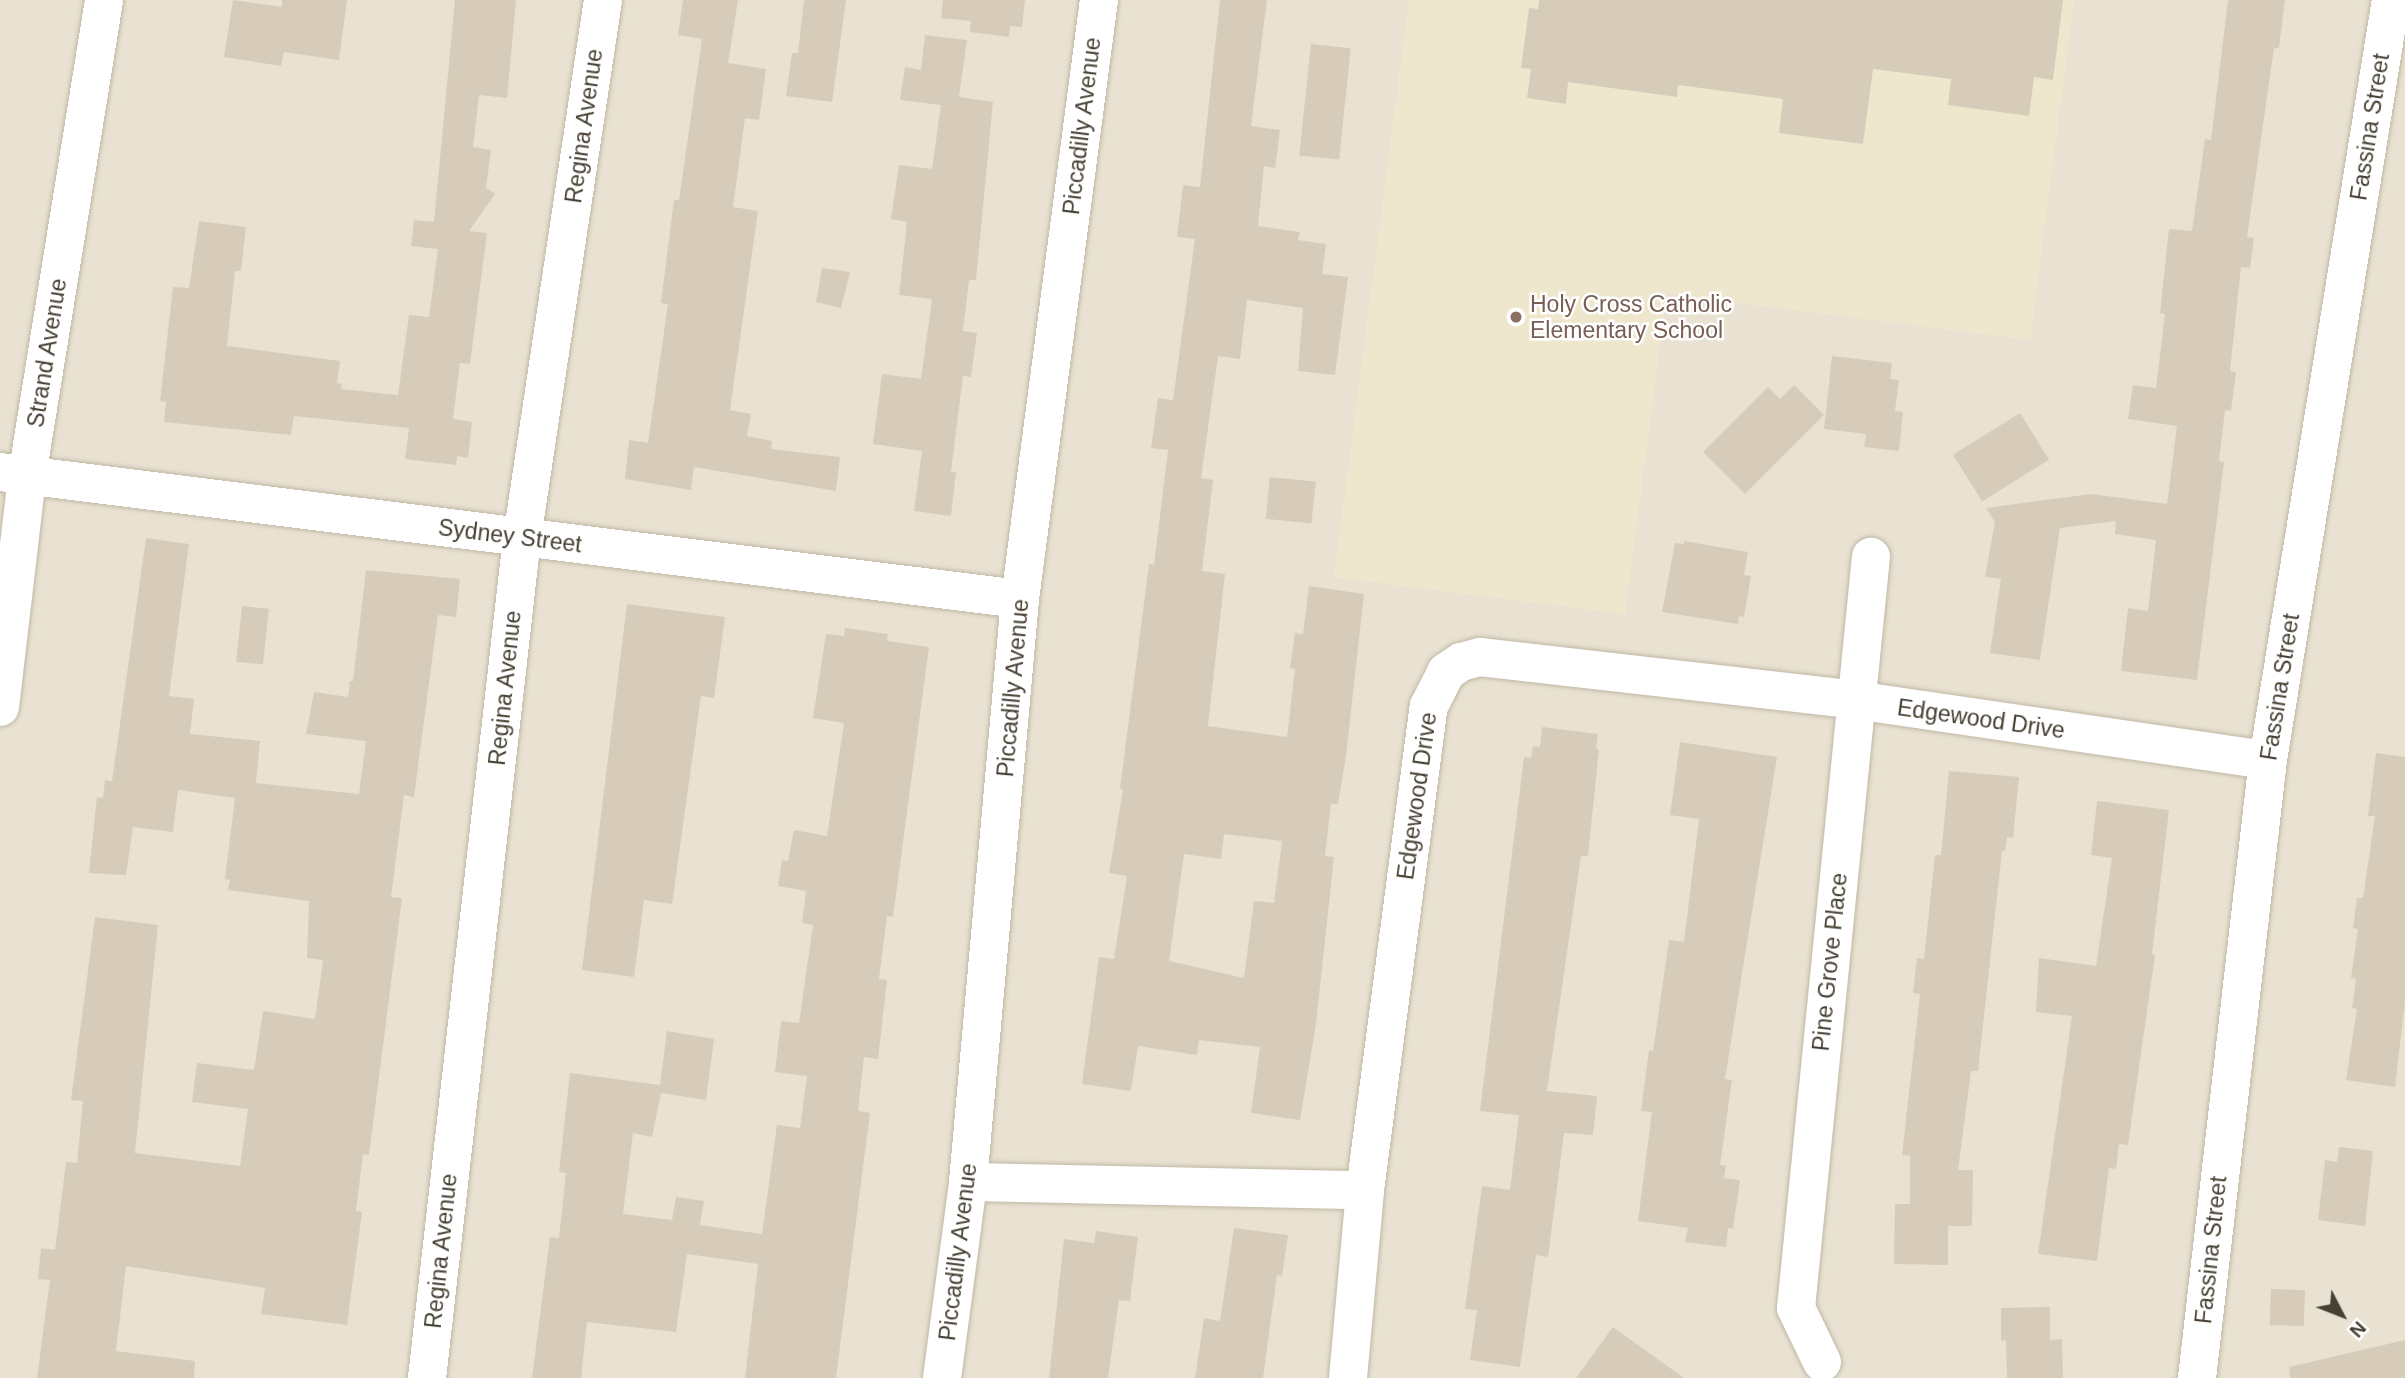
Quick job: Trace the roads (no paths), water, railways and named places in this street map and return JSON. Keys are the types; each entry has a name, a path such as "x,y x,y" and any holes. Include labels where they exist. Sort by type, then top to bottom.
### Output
{"street":[{"name":"Strand Avenue","path":"0,707 13,474 104,0"},
{"name":"Regina Avenue","path":"427,1378 522,538 603,0"},
{"name":"Piccadilly Avenue","path":"942,1378 968,1181 1020,599 1099,0"},
{"name":"Fassina Street","path":"2197,1378 2268,760 2391,0"},
{"name":"Sydney Street","path":"13,474 1020,599"},
{"name":"Pine Grove Place","path":"1822,1362 1796,1308 1871,557"},
{"name":"Edgewood Drive","path":"1348,1378 1365,1190 1429,706 1435,687 1446,672 1461,662 1480,657 1855,700 2268,760"},
{"path":"968,1181 1365,1190"}],"place":[{"name":"Holy Cross Catholic Elementary School","path":"1516,317"}]}
